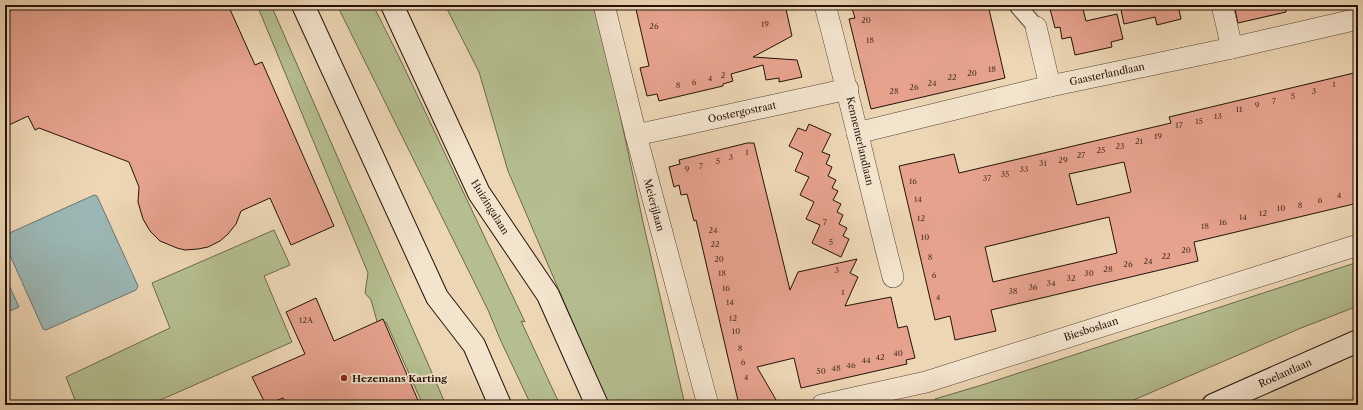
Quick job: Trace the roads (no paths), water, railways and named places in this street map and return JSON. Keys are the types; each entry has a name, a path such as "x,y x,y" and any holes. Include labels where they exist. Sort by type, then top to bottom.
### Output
{"main road":[{"path":"303,5 437,297 474,345 500,405"},
{"name":"Huizingalaan","path":"392,5 479,193 548,295 597,405"},
{"name":"Roelantlaan","path":"1213,405 1358,341"}],"street":[{"name":"Meierijlaan","path":"604,5 636,135 708,405"},
{"name":"Kennemerlandlaan","path":"825,5 848,89 857,133 893,277"},
{"path":"1016,5 1036,27 1050,86"},
{"path":"1222,5 1232,48"},
{"name":"Gaasterlandlaan","path":"857,133 1050,86 1232,48 1358,19"},
{"name":"Oostergostraat","path":"636,135 848,89"},
{"name":"Biesboslaan","path":"822,405 926,382 1358,245"}],"water":[{"path":"94,195 97,196 138,286 136,290 46,330 43,329 5,244 5,235"},
{"path":"5,276 19,307 5,313"}],"place":[{"name":"Hezemans Karting","path":"344,378"}]}
